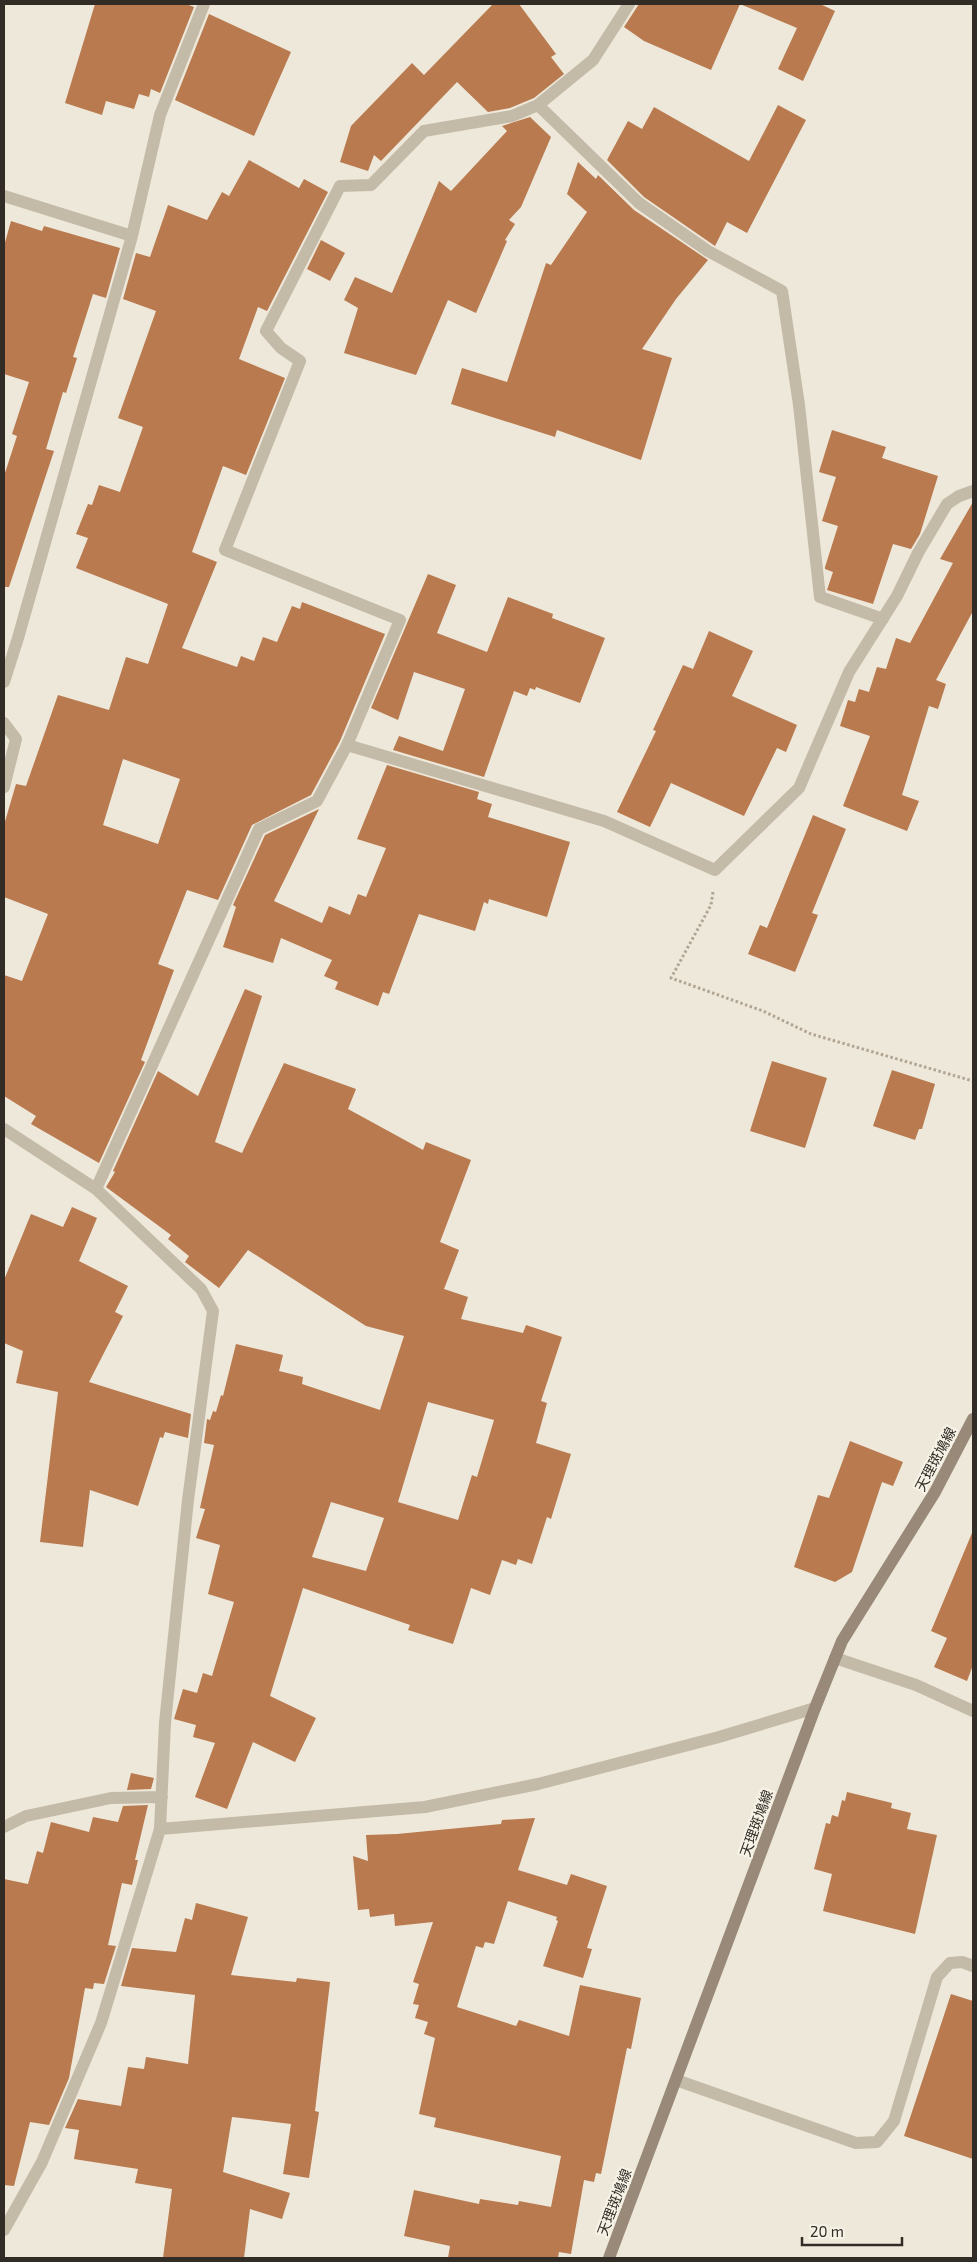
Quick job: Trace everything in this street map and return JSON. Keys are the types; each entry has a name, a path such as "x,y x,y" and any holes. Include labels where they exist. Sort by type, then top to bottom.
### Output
{"main road":[{"name":"天理斑鳩線","path":"609,2258 815,1708 842,1641 935,1492 973,1419"}],"street":[{"path":"4,682 132,236 160,115 204,4"},
{"path":"96,1189 259,829 317,801 347,745 400,620 225,550 300,362 281,348 266,331 340,186 371,185 424,131 512,116 538,105 593,60 629,4"},
{"path":"538,105 639,204 708,251 782,291 799,405 820,597 883,620"},
{"path":"4,196 132,236"},
{"path":"347,745 604,821 715,870 799,788 849,672 883,620 947,504 959,496 973,491"},
{"path":"4,723 16,739 4,787"},
{"path":"4,1129 96,1189 201,1289 213,1311 188,1500 165,1723 160,1829 101,2023 42,2162 4,2230"},
{"path":"835,1658 916,1685 973,1711"},
{"path":"160,1829 425,1807 538,1784 719,1737 815,1708"},
{"path":"4,1827 26,1816 111,1798 162,1797"},
{"path":"676,2080 856,2144 877,2142 894,2122 937,1977 950,1962 962,1962 973,1966"}],"path":[{"path":"715,870 711,906 671,978 763,1011 811,1034 973,1082"}],"building":[{"path":"95,4 186,4 194,7 160,93 151,89 149,97 139,94 134,109 106,101 102,115 65,103"},
{"path":"493,4 519,4 556,54 551,57 564,74 534,98 510,108 488,112 457,82 381,161 374,155 368,171 340,162 351,126 412,63 424,75"},
{"path":"639,4 740,4 711,70 644,41 624,27"},
{"path":"740,4 820,4 835,11 803,81 778,69 797,28"},
{"path":"209,14 291,52 254,136 175,100"},
{"path":"778,105 806,120 747,233 727,222 715,246 644,197 607,160 628,121 642,129 654,107 749,161"},
{"path":"530,117 551,137 521,207 509,220 515,224 505,240 507,241 476,313 448,300 416,375 344,353 358,308 344,300 355,277 392,293 439,181 451,191 507,131 502,126"},
{"path":"249,160 299,188 304,179 328,192 267,311 258,307 239,359 285,378 246,475 223,466 192,552 217,562 182,648 237,667 241,656 254,661 263,637 277,642 292,606 300,609 302,602 385,634 340,741 311,795 252,825 218,900 187,890 158,964 174,970 141,1060 145,1062 99,1163 31,1124 36,1116 4,1096 4,975 22,981 48,914 4,897 4,825 16,784 26,786 58,695 109,710 126,657 148,664 168,604 76,568 88,538 76,534 88,504 92,505 99,485 120,492 143,427 118,418 156,311 123,299 136,253 150,257 168,205 207,220 222,192 229,196","holes":["123,759 180,779 158,844 103,825"]},
{"path":"578,162 596,179 598,175 634,210 708,260 676,299 642,349 672,358 641,460 557,430 555,437 451,404 462,368 507,382 546,263 551,265 587,212 567,194"},
{"path":"11,221 42,231 44,226 120,248 106,298 93,294 73,357 77,358 66,393 63,392 46,449 54,451 9,587 4,587 4,476 17,436 12,434 29,382 4,374 4,246"},
{"path":"321,240 345,253 330,281 307,269"},
{"path":"832,430 886,447 882,458 938,476 920,534 911,549 893,544 873,604 827,590 833,572 825,569 825,567 838,526 822,521 836,477 819,472"},
{"path":"973,502 973,611 936,680 946,684 938,709 929,706 902,795 919,801 907,831 843,806 870,736 840,726 848,700 855,702 859,689 869,692 877,667 886,669 896,638 910,643 953,563 940,559"},
{"path":"428,574 456,585 437,633 487,652 508,597 553,614 552,618 605,638 580,703 536,687 535,690 530,688 527,696 514,691 484,777 393,750 399,736 443,751 465,689 414,672 398,720 371,708"},
{"path":"709,631 753,651 732,696 797,725 786,752 777,748 744,816 671,783 650,827 617,812 656,731 653,730 683,665 693,669"},
{"path":"387,765 479,792 477,799 492,804 488,817 570,842 547,917 489,899 488,904 484,902 475,931 419,914 389,994 383,992 378,1006 335,989 338,982 324,976 332,960 281,938 273,963 223,947 236,907 233,905 265,835 319,809 274,901 322,923 329,906 350,915 358,894 366,897 386,848 357,839"},
{"path":"813,815 846,829 812,913 818,915 795,972 748,954 760,925 767,928"},
{"path":"245,989 262,996 215,1142 242,1153 284,1063 356,1089 348,1109 423,1150 426,1142 471,1160 440,1242 459,1250 444,1289 468,1297 461,1319 523,1333 526,1325 562,1337 541,1401 547,1403 536,1443 571,1454 551,1519 547,1517 532,1564 518,1559 516,1565 502,1560 490,1595 471,1588 453,1644 408,1630 410,1625 303,1588 270,1696 316,1718 295,1762 253,1742 227,1809 195,1797 215,1743 193,1737 196,1725 174,1719 183,1689 197,1693 203,1673 212,1676 234,1602 208,1594 220,1545 196,1538 205,1509 200,1508 214,1445 204,1443 207,1419 210,1420 213,1411 216,1412 221,1395 223,1396 236,1344 283,1355 279,1371 303,1377 302,1384 380,1410 404,1336 366,1326 248,1250 219,1288 185,1262 189,1256 168,1239 171,1235 106,1187 115,1172 113,1171 158,1071 198,1096","holes":["428,1402 494,1420 477,1477 472,1475 458,1520 398,1502","331,1502 384,1518 366,1571 312,1557"]},
{"path":"772,1061 827,1078 805,1148 750,1131"},
{"path":"892,1070 935,1084 922,1129 919,1129 915,1140 873,1126"},
{"path":"72,1207 97,1218 79,1261 128,1286 115,1312 123,1316 89,1382 191,1414 188,1438 165,1432 163,1438 160,1437 138,1506 90,1490 83,1547 40,1542 58,1392 16,1383 23,1351 4,1343 4,1280 31,1214 63,1227"},
{"path":"850,1441 903,1462 893,1486 882,1482 852,1572 835,1582 794,1567 818,1495 829,1498"},
{"path":"972,1533 973,1665 967,1681 934,1667 947,1638 931,1631"},
{"path":"131,1773 154,1778 151,1789 127,1790"},
{"path":"847,1792 892,1803 891,1808 911,1813 907,1829 937,1835 915,1934 823,1911 832,1874 814,1869 826,1823 830,1824 832,1815 838,1817 842,1800 845,1801"},
{"path":"148,1805 135,1860 138,1860 132,1885 122,1883 108,1945 116,1946 104,1984 94,1983 93,1989 85,1988 69,2078 49,2125 30,2122 14,2186 4,2185 4,1879 28,1884 37,1851 43,1853 51,1822 89,1832 93,1817 118,1822 123,1806"},
{"path":"535,1818 518,1870 567,1885 571,1874 607,1886 587,1948 592,1949 583,1978 543,1966 558,1921 556,1920 557,1917 508,1901 494,1944 485,1942 483,1948 476,1946 457,2007 516,2026 519,2020 569,2036 580,1985 641,1998 631,2049 627,2048 601,2174 596,2173 594,2182 584,2180 571,2254 559,2252 558,2258 448,2258 450,2246 404,2236 414,2190 479,2204 480,2199 518,2205 519,2201 551,2207 561,2156 434,2127 436,2118 419,2114 435,2038 424,2034 428,2022 415,2018 419,2005 413,2004 419,1984 413,1982 433,1922 395,1926 394,1914 370,1917 369,1909 358,1910 353,1856 368,1861 366,1835 397,1834 501,1824 502,1820"},
{"path":"196,1903 248,1917 231,1975 296,1982 297,1978 330,1982 315,2111 319,2112 309,2178 283,2174 291,2124 232,2117 223,2172 290,2193 282,2219 250,2209 244,2258 163,2258 172,2189 135,2183 138,2169 74,2159 79,2130 65,2128 78,2099 121,2106 128,2067 144,2069 146,2057 188,2064 195,1995 121,1986 132,1948 176,1952 185,1918 192,1920"},
{"path":"951,1994 973,2001 973,2159 904,2136"}]}
